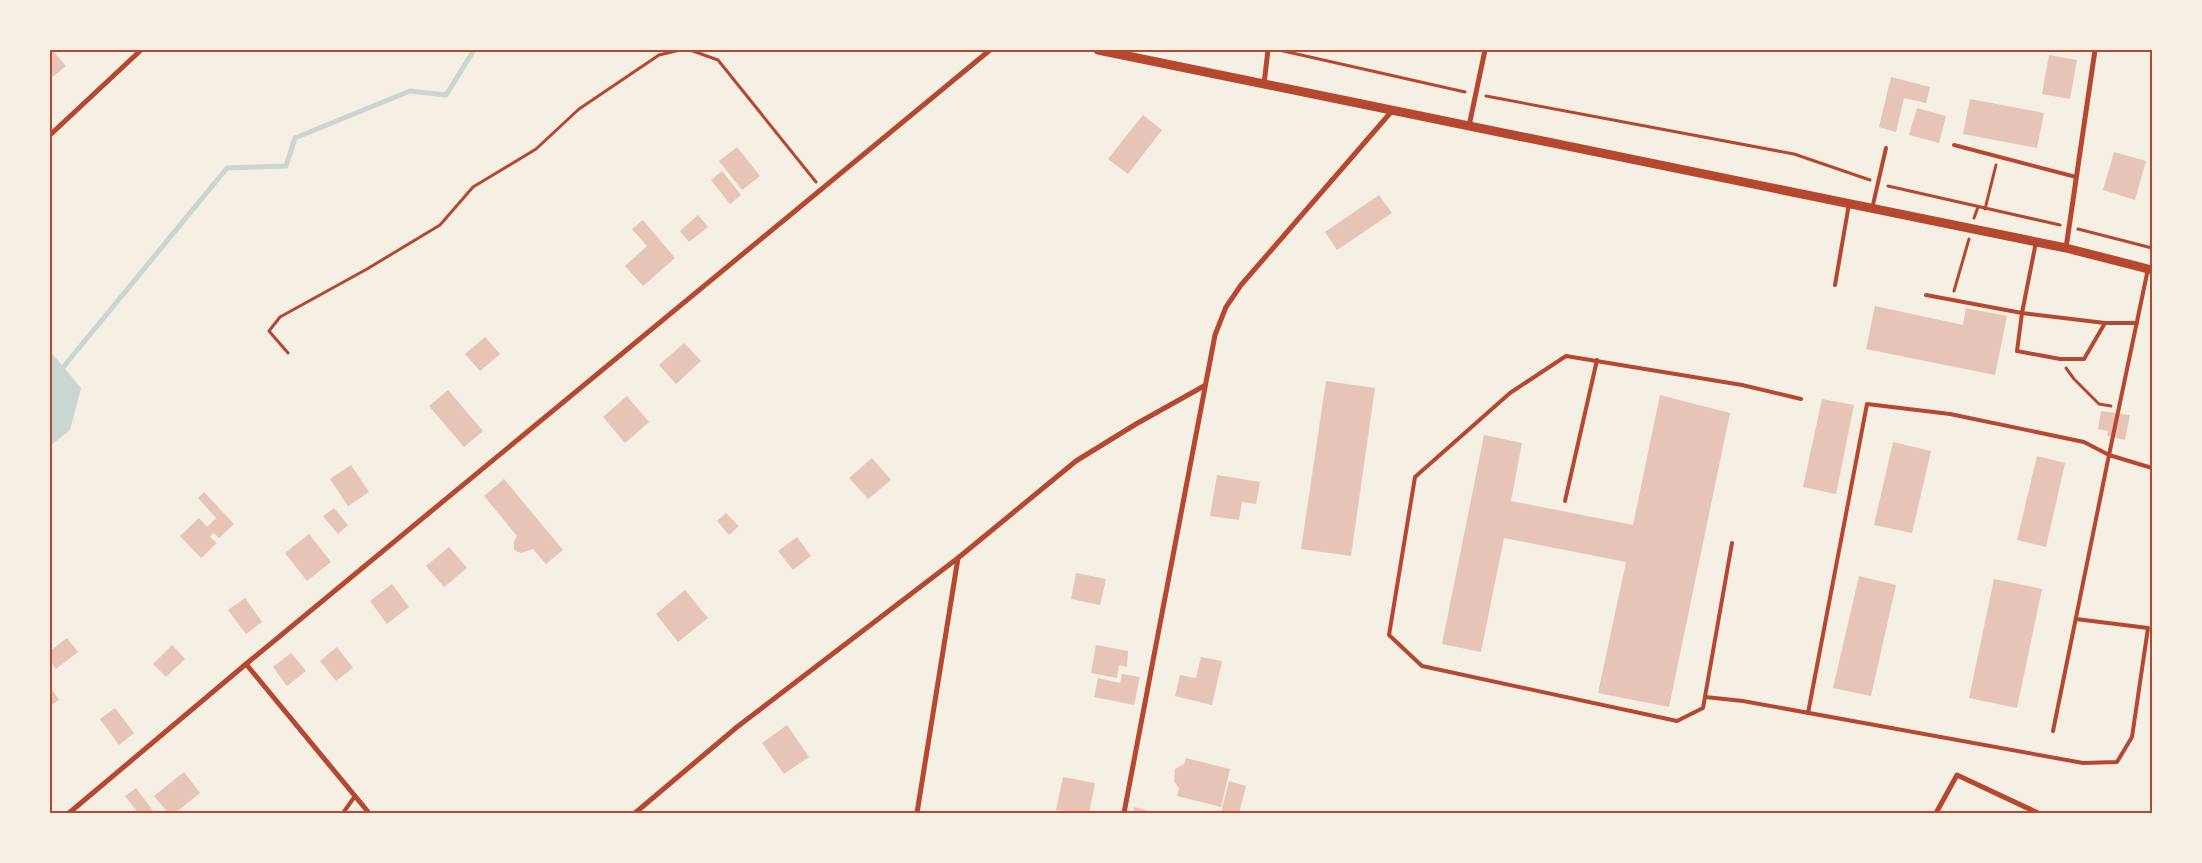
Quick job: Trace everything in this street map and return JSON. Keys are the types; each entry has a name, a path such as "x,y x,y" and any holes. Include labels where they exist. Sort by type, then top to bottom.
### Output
{"street":[{"path":"50,135 141,50"},
{"path":"69,813 246,664 990,50"},
{"path":"1098,50 2066,248 2150,269"},
{"path":"1264,84 1268,50"},
{"path":"1469,126 1485,50"},
{"path":"2066,248 2095,50"},
{"path":"1124,813 1215,335 1226,307 1241,285 1392,111"},
{"path":"635,813 737,727 958,558 1076,462 1136,424 1204,386"},
{"path":"917,813 958,558"},
{"path":"246,664 369,813"},
{"path":"1936,813 1957,775 2038,813"}],"lane":[{"path":"1954,146 2076,177"},
{"path":"1872,209 1886,148"},
{"path":"1835,284 1849,204"},
{"path":"2036,242 2022,313 2017,351 2060,359 2084,359 2105,323"},
{"path":"2053,731 2109,455 2150,269"},
{"path":"1926,295 2022,313 2105,323 2137,323"},
{"path":"1732,543 1703,708 1676,721 1422,666 1389,635 1415,477 1510,393 1566,356 1742,385 1801,399"},
{"path":"1565,501 1597,360"},
{"path":"1808,713 1867,404 1950,414 2084,442 2109,455 2152,468"},
{"path":"1705,697 1743,701 2083,763 2117,762 2132,737 2148,628 2076,619"},
{"path":"343,813 355,796"}],"path":[{"path":"288,353 269,332 280,317 367,269 440,224 473,187 536,149 579,109 659,55 680,50"},
{"path":"690,50 718,60 821,188"},
{"path":"1278,50 1476,94 1794,154 1898,190 2069,226 2152,248"},
{"path":"1985,209 1998,157"},
{"path":"1952,300 1978,207"},
{"path":"2060,359 2074,379 2099,404 2120,407"}],"shaded area":[{"path":"50,351 81,388 70,430 50,446"}],"building":[{"path":"53,51 66,66 50,79 50,54"},
{"path":"2049,55 2077,60 2070,99 2042,94"},
{"path":"1891,77 1930,87 1926,103 1904,98 1896,132 1879,127"},
{"path":"1970,99 2044,113 2037,148 1963,134"},
{"path":"1917,108 1946,116 1939,143 1909,135"},
{"path":"1143,115 1162,130 1128,174 1108,159"},
{"path":"737,147 760,176 742,190 719,161"},
{"path":"2114,152 2146,161 2135,200 2103,190"},
{"path":"722,171 741,195 730,204 711,180"},
{"path":"1379,195 1392,213 1337,250 1325,232"},
{"path":"698,215 708,227 689,242 680,231"},
{"path":"643,220 675,258 643,286 625,266 647,246 632,229"},
{"path":"1875,306 1963,325 1966,308 2007,316 1995,375 1866,349"},
{"path":"485,337 500,354 480,371 465,354"},
{"path":"684,343 701,361 676,384 659,365"},
{"path":"1326,381 1375,388 1351,556 1301,549"},
{"path":"448,390 483,431 464,447 429,406"},
{"path":"1660,395 1730,413 1669,707 1598,693 1626,562 1504,538 1481,652 1442,644 1484,435 1522,443 1511,501 1633,525"},
{"path":"627,396 649,422 625,443 603,417"},
{"path":"1822,399 1854,405 1836,494 1803,487"},
{"path":"2101,411 2130,415 2125,440 2107,436 2108,431 2098,429"},
{"path":"1893,442 1931,451 1912,533 1874,525"},
{"path":"2037,456 2065,463 2046,547 2017,540"},
{"path":"872,458 891,480 868,499 849,478"},
{"path":"351,465 369,492 348,506 330,479"},
{"path":"1217,475 1260,482 1256,504 1242,502 1239,520 1210,516"},
{"path":"504,479 563,550 546,564 533,549 521,553 514,550 514,541 517,536 484,496"},
{"path":"204,492 234,524 219,538 214,533 210,537 217,543 201,558 180,536 199,518 207,527 216,518 198,498"},
{"path":"334,508 348,525 338,534 323,516"},
{"path":"726,513 739,526 729,535 717,521"},
{"path":"309,534 331,562 307,581 285,553"},
{"path":"797,537 811,556 793,570 778,551"},
{"path":"449,547 467,568 444,587 426,566"},
{"path":"1076,573 1106,579 1100,605 1071,599"},
{"path":"1859,576 1896,585 1871,696 1833,688"},
{"path":"1994,579 2042,589 2017,708 1969,698"},
{"path":"392,584 409,607 387,624 370,601"},
{"path":"685,590 708,618 678,642 656,614"},
{"path":"245,598 262,622 246,634 228,610"},
{"path":"67,638 78,652 56,669 50,661 50,651"},
{"path":"172,645 185,659 166,677 153,664"},
{"path":"1096,645 1128,651 1127,667 1119,665 1117,678 1091,673"},
{"path":"337,647 353,668 336,681 320,661"},
{"path":"291,653 306,671 287,686 273,667"},
{"path":"1201,657 1222,661 1212,705 1175,696 1180,675 1196,678"},
{"path":"1122,674 1140,677 1134,705 1094,697 1098,678 1120,683"},
{"path":"50,687 59,700 50,706"},
{"path":"115,708 134,733 119,745 100,719"},
{"path":"787,725 809,757 784,774 762,743"},
{"path":"1186,758 1230,769 1221,807 1177,796 1179,788 1174,781 1175,769 1184,764"},
{"path":"184,772 200,793 175,813 168,813 154,796"},
{"path":"1063,777 1095,783 1089,813 1056,810"},
{"path":"1229,781 1246,786 1239,813 1221,813"},
{"path":"136,788 153,813 138,813 125,796"},
{"path":"1134,807 1153,812 1153,813 1133,813"}],"waterway":[{"path":"60,371 227,168 286,166 295,138 410,91 446,95 474,50"}]}
